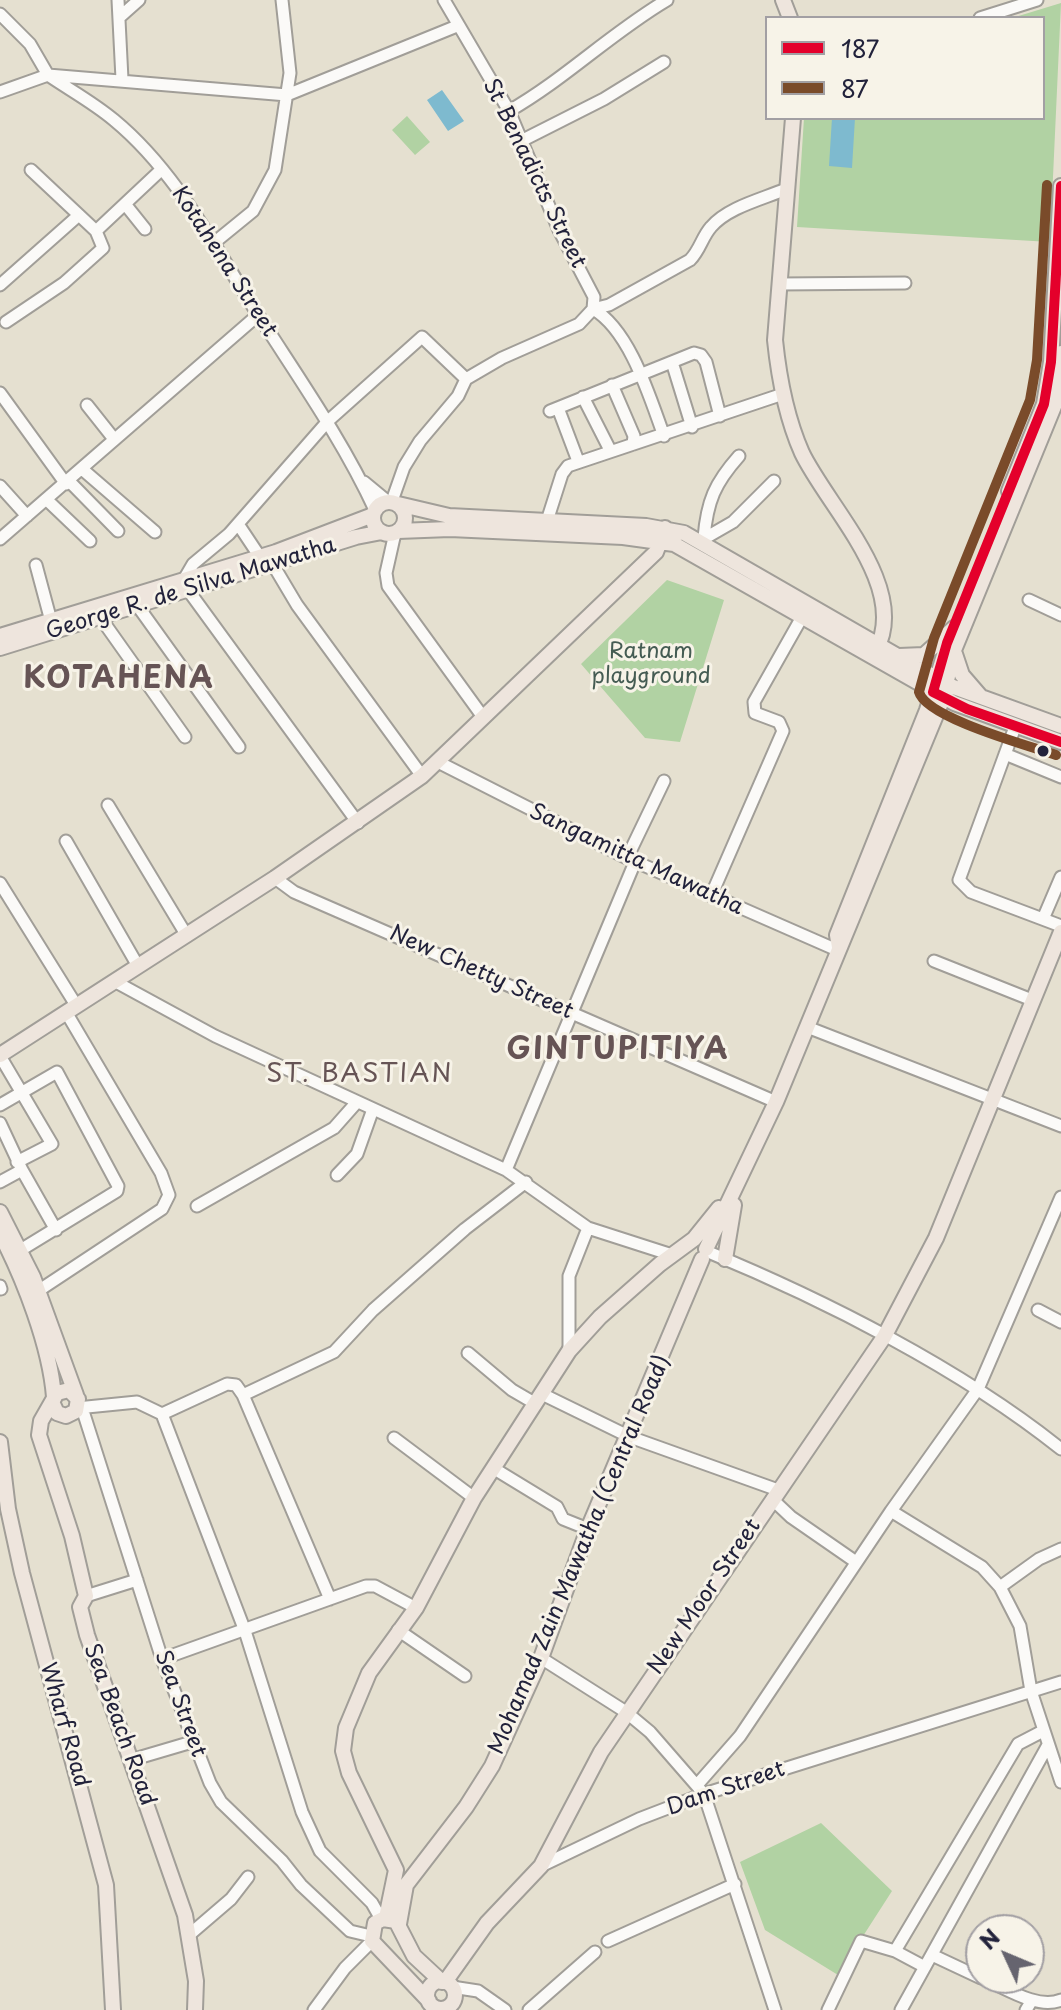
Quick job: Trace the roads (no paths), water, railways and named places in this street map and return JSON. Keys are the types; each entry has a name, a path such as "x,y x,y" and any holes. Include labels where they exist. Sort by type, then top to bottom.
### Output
{"main road":[{"path":"793,120 775,340 783,394 803,454 874,570 884,625 875,651"},
{"path":"392,1924 372,1927 374,1941 393,1948 396,1876 349,1773 343,1751 346,1728 369,1673 416,1608 474,1498 569,1351 600,1317 693,1251 737,1185 776,1102 838,949 837,935 941,688 1055,404 1061,186"},
{"path":"941,688 954,628 1056,374 1061,353"},
{"path":"385,506 405,517 391,532 375,525 385,506"},
{"name":"George R. de Silva Mawatha","path":"266,560 385,506 449,516 547,521 702,539 875,651 941,688"},
{"name":"George R. de Silva Mawatha","path":"0,636 266,560 391,532 450,529 645,533"},
{"path":"634,571 645,533"},
{"path":"0,1056 358,823 422,776 634,571 664,535"},
{"name":"George R. de Silva Mawatha","path":"664,535 802,617 875,651 895,655 941,688"},
{"name":"George R. de Silva Mawatha","path":"0,648 137,605 187,585"},
{"path":"895,655 915,658 924,655 954,628"},
{"path":"954,650 964,678 985,701"},
{"path":"941,688 1061,726"},
{"path":"941,688 1015,727 1061,742"},
{"name":"New Moor Street","path":"541,1866 601,1752 626,1712 884,1337 936,1238 1061,929"},
{"path":"725,1259 737,1185"},
{"path":"0,1212 38,1291 79,1404"},
{"path":"0,1233 18,1272 51,1369 54,1403 66,1416 79,1404"},
{"name":"Mohamad Zain Mawatha (Central Road)","path":"392,1924 417,1867 466,1807 492,1766 541,1658 588,1529 630,1437 693,1251"},
{"path":"54,1403 65,1390 79,1404"},
{"name":"Sea Beach Road","path":"54,1403 42,1442 72,1536 86,1596 80,1607 82,1616 168,1860 189,1935 196,1981 195,2010"},
{"name":"Wharf Road","path":"0,1442 8,1509 22,1573 106,1885 113,2010"},
{"path":"390,1859 405,1869 417,1867"},
{"name":"Dam Street","path":"446,1983 487,1923 541,1866"},
{"path":"392,1924 414,1956 446,1983 455,1999 436,2007 429,1989 446,1983"},
{"name":"Sea Street","path":"374,1941 436,2007"}],"street":[{"path":"118,0 122,79"},
{"path":"121,16 139,0"},
{"path":"215,242 253,211 275,170 290,73 282,0"},
{"name":"St Benadicts Street","path":"444,0 509,111 559,230 594,297 593,309"},
{"path":"509,111 536,96 591,51 667,0"},
{"path":"986,16 1037,0"},
{"path":"0,14 30,44 48,75"},
{"path":"0,92 48,75 287,95 457,26"},
{"path":"521,141 604,99 664,62"},
{"name":"Kotahena Street","path":"48,75 114,120 162,169 215,242 364,482 385,506"},
{"path":"96,231 162,169"},
{"path":"6,322 64,283 103,248 96,231 31,170"},
{"path":"385,506 412,454 458,396 466,379 502,358 579,324 593,309 609,305 690,260 699,251 709,228 724,216 786,189"},
{"path":"125,204 145,229"},
{"path":"0,285 79,215"},
{"path":"779,284 905,283"},
{"path":"593,309 605,316 641,373 664,436"},
{"path":"0,539 258,315"},
{"path":"358,823 187,585 193,564 238,524 328,421 422,337 466,379"},
{"path":"578,461 554,410 694,353 701,355 720,416"},
{"path":"672,362 692,427"},
{"path":"612,385 634,436 633,444"},
{"path":"0,393 67,482 118,531"},
{"path":"547,521 562,474 578,461 692,427 783,394"},
{"path":"583,397 610,450"},
{"path":"87,405 114,439"},
{"path":"702,539 706,507 713,488 739,456"},
{"path":"82,469 155,532"},
{"path":"702,539 733,522 774,481"},
{"path":"0,486 27,516"},
{"path":"47,500 90,541"},
{"path":"238,524 422,776"},
{"path":"391,532 386,573 388,586 483,717"},
{"path":"36,565 51,621"},
{"path":"1029,600 1061,615"},
{"path":"137,605 239,747"},
{"path":"100,617 185,737"},
{"path":"711,896 783,731 779,722 755,713 754,702 802,617"},
{"path":"1015,727 960,885 1061,929"},
{"path":"1005,754 1061,777"},
{"name":"Sangamitta Mawatha","path":"438,762 631,860 838,949"},
{"path":"506,1170 664,781"},
{"path":"108,805 187,936"},
{"path":"66,841 138,966"},
{"path":"1043,919 1061,877"},
{"name":"New Chetty Street","path":"275,878 294,892 776,1102"},
{"path":"0,883 161,1173 169,1195 162,1209 38,1291"},
{"path":"934,961 1032,1000"},
{"path":"114,981 161,1010 506,1170 588,1228 725,1259 884,1337 978,1389 1061,1449"},
{"path":"807,1027 1061,1126"},
{"path":"0,1056 52,1144 0,1182"},
{"path":"0,1105 57,1072 118,1186 117,1191 19,1251"},
{"path":"197,1206 334,1128 357,1102"},
{"path":"337,1175 357,1154 373,1109"},
{"path":"0,1123 56,1230"},
{"path":"243,1395 334,1352 373,1310 465,1229 526,1182"},
{"path":"701,1790 978,1389 1061,1197"},
{"path":"569,1351 569,1276 588,1228"},
{"path":"1038,1310 1061,1322"},
{"path":"468,1353 512,1390 775,1495 856,1562"},
{"path":"162,1414 227,1384 236,1385 330,1599"},
{"path":"79,1404 137,1402 162,1414 245,1631 302,1812 320,1851 392,1924"},
{"name":"Sea Street","path":"79,1404 162,1659 192,1742 221,1802 350,1931 374,1941"},
{"path":"394,1438 474,1498"},
{"path":"493,1468 557,1507 563,1519 588,1529"},
{"path":"891,1511 982,1567 1000,1587 1020,1626 1031,1691 1061,1782"},
{"path":"1000,1587 1039,1559 1061,1549"},
{"path":"86,1596 137,1580"},
{"path":"162,1659 371,1586 416,1608"},
{"path":"398,1630 465,1676"},
{"path":"541,1658 626,1712 701,1790 775,2010"},
{"name":"Dam Street","path":"541,1866 701,1790 1061,1682"},
{"path":"895,1951 1018,1744 1043,1731"},
{"path":"131,1760 192,1742"},
{"path":"901,2010 1048,1745"},
{"path":"189,1935 231,1899 248,1877"},
{"path":"608,1941 735,1884"},
{"path":"314,2010 345,1968 374,1941"},
{"path":"828,2010 859,1942 873,1942 925,1967"},
{"path":"529,2010 595,1952"},
{"path":"932,1955 965,1970"},
{"path":"446,1983 478,1991 505,2010"},
{"path":"1010,1994 1029,2005 1052,2004 1061,2000"}],"water":[{"path":"442,90 464,121 448,131 427,100"},
{"path":"832,120 855,120 852,168 829,166"}],"district":[{"name":"KOTAHENA","path":"119,680"},
{"name":"GINTUPITIYA","path":"618,1051"},
{"name":"ST. BASTIAN","path":"360,1075"}],"park label":[{"name":"Ratnam playground","path":"651,664"}]}
